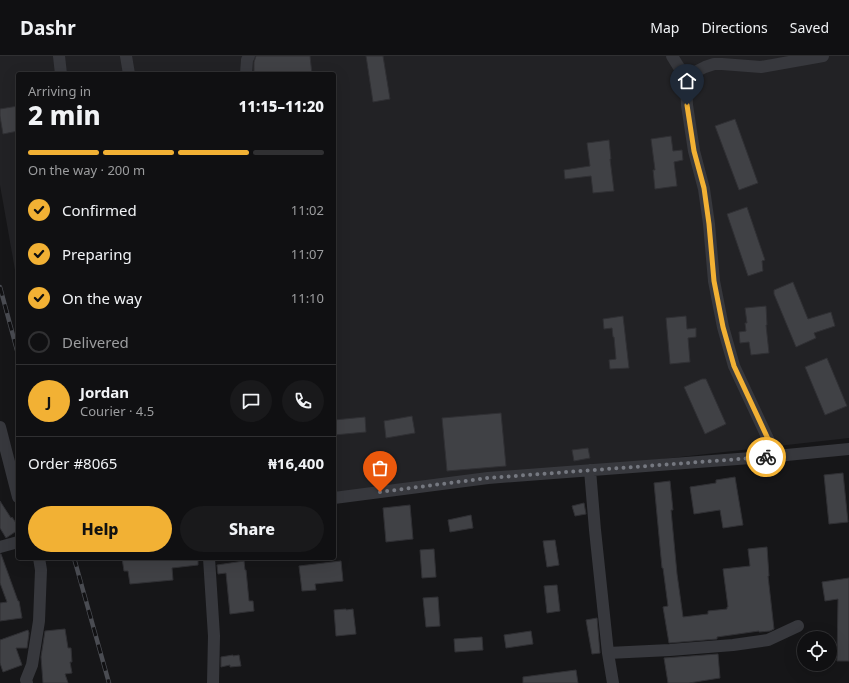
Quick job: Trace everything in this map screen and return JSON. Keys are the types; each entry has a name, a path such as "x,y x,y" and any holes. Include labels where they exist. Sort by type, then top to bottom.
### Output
{"street":[{"path":"59,56 61,72"},
{"path":"126,56 129,72"},
{"path":"246,72 247,60 249,56"},
{"path":"672,56 685,78 687,105 694,151 704,188 714,281 723,327 734,366 776,456"},
{"path":"685,78 694,72 714,64 761,67 823,56"},
{"path":"0,426 16,489"},
{"path":"336,498 488,478 849,449"},
{"path":"590,470 608,653 613,683"},
{"path":"0,547 16,543"},
{"path":"24,682 32,665 39,621 41,570 38,560"},
{"path":"209,560 214,636 213,683"},
{"path":"608,653 670,650 747,643 768,640 798,626"}],"shaded area":[{"path":"0,56 849,56 849,438 336,496 336,72 16,72 16,276 0,185"}],"building":[{"path":"256,56 310,56 312,72 254,72 254,62"},
{"path":"366,56 383,56 390,99 373,102"},
{"path":"16,106 16,131 3,134 0,109"},
{"path":"735,119 758,183 739,190 715,126"},
{"path":"671,136 673,151 682,150 683,160 674,162 677,186 655,189 653,170 655,170 651,139"},
{"path":"609,140 614,191 593,193 591,176 565,179 564,170 590,166 587,143"},
{"path":"747,207 765,260 762,261 763,271 748,276 727,214"},
{"path":"793,282 808,319 831,312 835,326 814,333 816,338 796,347 774,294 774,290"},
{"path":"766,306 766,325 769,353 751,355 749,342 740,343 739,332 746,331 745,323 747,323 745,308"},
{"path":"623,316 629,368 610,369 609,360 616,359 614,337 612,328 604,329 603,319"},
{"path":"686,316 687,329 696,328 696,337 688,338 690,362 670,364 666,318"},
{"path":"827,358 847,406 825,415 805,367"},
{"path":"702,379 706,379 726,424 705,434 684,387"},
{"path":"501,413 506,466 447,471 442,418"},
{"path":"412,416 415,433 386,438 384,421"},
{"path":"365,417 366,432 336,435 336,420"},
{"path":"588,448 590,458 574,461 572,450"},
{"path":"843,473 848,522 829,524 824,475"},
{"path":"735,477 743,525 723,528 720,510 694,514 690,487 716,483 716,480"},
{"path":"670,481 677,574 683,617 708,614 708,611 727,609 723,569 750,566 748,549 767,547 768,576 774,629 770,631 759,631 717,637 717,639 669,643 663,607 668,606 662,568 654,483"},
{"path":"0,501 16,523 16,531 6,538 0,528"},
{"path":"584,503 586,514 575,516 572,506"},
{"path":"410,505 413,539 386,542 383,508"},
{"path":"471,515 473,528 450,532 448,520"},
{"path":"555,540 559,565 547,567 543,541"},
{"path":"434,549 436,577 422,578 420,550"},
{"path":"0,554 19,601 22,618 0,621 0,603 7,602 0,583"},
{"path":"122,560 198,560 198,565 172,568 173,580 130,584 128,571 124,571"},
{"path":"244,561 249,601 253,601 254,611 230,614 226,573 218,574 217,565"},
{"path":"341,561 343,581 315,584 316,590 302,591 299,566"},
{"path":"849,578 849,661 837,661 838,599 825,601 822,582"},
{"path":"557,585 560,611 547,613 544,586"},
{"path":"438,597 440,626 426,627 423,598"},
{"path":"353,609 356,634 336,636 334,610"},
{"path":"597,618 600,653 592,654 586,620"},
{"path":"65,629 68,648 71,648 72,662 70,662 72,673 65,674 68,683 43,683 41,657 45,631"},
{"path":"28,630 27,648 16,648 22,665 3,672 0,663 0,640"},
{"path":"531,631 533,644 506,648 504,635"},
{"path":"482,637 483,650 455,652 454,639"},
{"path":"718,654 720,678 689,683 668,683 664,658"},
{"path":"239,655 241,666 230,667 230,665 221,667 221,657"},
{"path":"576,670 578,683 523,683 523,677"}],"railway":[{"path":"0,287 16,347"},
{"path":"75,560 109,683"}],"way so far":[{"path":"380,492 488,478 766,457"}],"route":[{"path":"687,105 694,151 704,188 714,281 723,327 734,366 776,456 766,457"}]}
